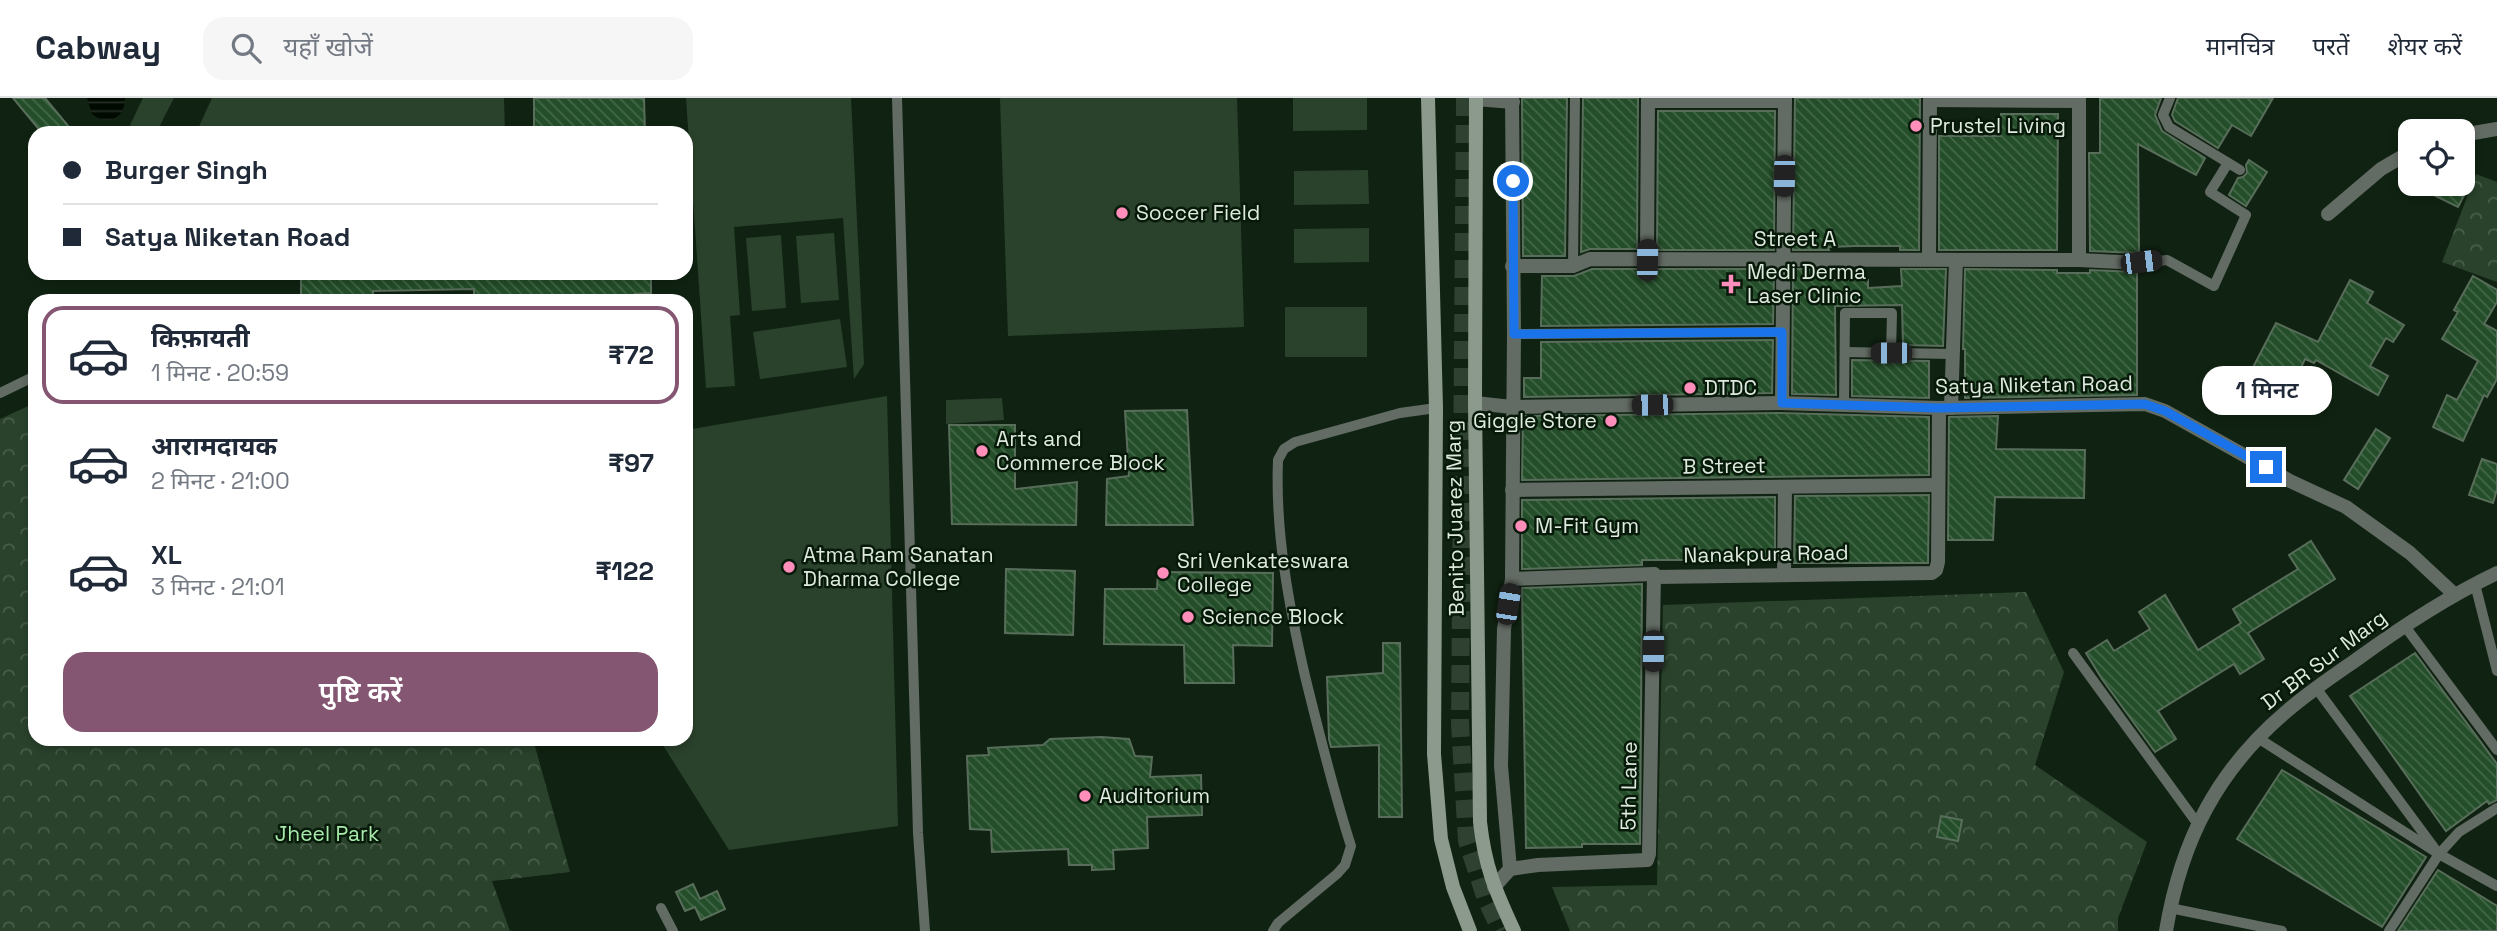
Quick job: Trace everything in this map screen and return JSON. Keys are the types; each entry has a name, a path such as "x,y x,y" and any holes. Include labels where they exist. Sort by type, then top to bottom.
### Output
{"street":[{"name":"Benito Juarez Marg","path":"1428,98 1436,408 1434,754 1441,839 1453,887 1470,931"},
{"name":"Benito Juarez Marg","path":"1476,98 1475,403 1480,822 1484,857 1514,931"},
{"path":"1476,98 1513,100 1512,579 1504,629 1501,766 1510,869 1494,887"},
{"path":"1647,260 1648,100 1785,99 1782,403"},
{"path":"1928,259 1930,100"},
{"path":"2079,100 2079,260"},
{"path":"2475,133 2497,129"},
{"path":"2328,214 2381,169 2398,159"},
{"name":"Street A","path":"1512,266 1573,266 1590,259 2141,262"},
{"path":"1937,485 1952,354 1956,260"},
{"name":"Satya Niketan Road","path":"1475,403 1512,407 1782,403 1945,408 2131,404 2155,407 2290,481 2346,506 2410,553 2454,594"},
{"name":"B Street","path":"1512,490 1937,485"},
{"name":"Nanakpura Road","path":"1512,579 1654,574 1656,577 1932,573 1938,562 1937,485"},
{"path":"1784,575 1785,487"},
{"name":"Dr BR Sur Marg","path":"2166,931 2180,869 2197,824 2215,793 2258,738 2316,688 2404,625 2454,594 2497,573"},
{"name":"5th Lane","path":"1510,869 1538,865 1647,860 1654,574"}],"lane":[{"path":"897,98 918,834 925,931"},
{"path":"1573,266 1575,98"},
{"path":"2170,98 2163,115 2169,127 2240,170"},
{"path":"1930,100 2079,100"},
{"path":"2141,262 2167,260 2214,286 2246,215 2210,192 2228,163"},
{"path":"1844,405 1845,313 1892,313 1891,353"},
{"path":"1514,334 1782,332"},
{"path":"1845,352 1952,354"},
{"path":"0,393 28,379"},
{"path":"1273,931 1278,923 1337,874 1345,864 1351,846 1325,759 1293,624 1283,570 1278,460 1284,449 1295,442 1400,413 1436,408"},
{"path":"2475,584 2497,671"},
{"path":"2404,625 2497,750"},
{"path":"2073,653 2197,824"},
{"path":"2316,688 2439,854"},
{"path":"2258,738 2439,854 2497,886"},
{"path":"2389,931 2439,854 2459,832 2497,808"},
{"path":"661,908 673,931"},
{"path":"2170,908 2282,931"}],"green space":[{"path":"143,98 174,98 160,126 130,125"},
{"path":"212,98 504,98 505,126 199,126"},
{"path":"686,98 851,98 864,364 854,379 843,218 734,227 740,315 730,316 735,386 706,388 693,200 693,126 688,126"},
{"name":"Soccer Field","path":"1000,98 1237,98 1244,327 1008,336"},
{"path":"1293,98 1367,98 1367,130 1293,131"},
{"path":"1368,170 1369,204 1294,205 1294,171"},
{"path":"2476,174 2497,182 2497,282 2442,262 2468,196 2475,196"},
{"path":"1369,228 1369,262 1294,263 1294,229"},
{"path":"834,233 839,300 801,303 796,236"},
{"path":"781,235 786,308 752,311 746,238"},
{"path":"1285,307 1367,307 1367,357 1285,357"},
{"path":"840,319 847,367 760,379 753,332"},
{"path":"887,396 898,826 729,850 663,746 693,746 693,429"},
{"path":"1002,398 1004,420 946,424 946,400"},
{"name":"Jheel Park","path":"28,406 28,746 535,746 570,872 492,881 510,931 0,931 0,419"},
{"path":"2026,592 2064,672 2035,765 2147,842 2118,918 2118,931 1570,931 1552,887 1657,885 1663,605"}],"shaded area":[{"path":"87,98 125,98 119,115 104,120 92,114"}],"building":[{"path":"13,98 45,98 68,126 36,126"},
{"path":"534,98 644,98 645,126 534,126"},
{"path":"1522,98 1567,98 1565,256 1523,256"},
{"path":"1583,98 1638,98 1637,249 1590,249 1581,252"},
{"path":"1795,98 1920,98 1919,250 1900,250 1900,246 1855,246 1828,247 1829,250 1793,250"},
{"path":"2100,98 2161,98 2155,115 2162,131 2205,158 2196,175 2138,144 2139,253 2090,251 2089,153 2100,153"},
{"path":"2178,98 2273,98 2251,136 2232,125 2218,148 2175,121 2172,115"},
{"path":"1658,111 1775,111 1774,250 1657,250"},
{"path":"2001,114 2058,114 2057,250 1939,250 1939,136 2001,136"},
{"path":"2249,160 2267,172 2246,206 2229,195 2238,178 2247,173 2246,165"},
{"path":"2436,196 2464,196 2458,207"},
{"path":"1592,269 1774,269 1773,324 1541,326 1542,276 1574,276"},
{"path":"1793,269 1830,269 1831,280 1868,280 1868,288 1902,286 1901,269 1946,269 1943,346 1903,345 1902,305 1835,306 1836,395 1792,394"},
{"path":"1965,269 2057,270 2057,273 2090,273 2090,270 2137,272 2137,395 1965,398"},
{"path":"2473,276 2497,290 2497,302 2484,324 2497,331 2497,379 2487,397 2484,395 2463,441 2433,427 2447,395 2457,400 2478,361 2442,339 2458,312 2454,310"},
{"path":"301,280 651,280 651,293 635,294 474,294 474,289 301,294"},
{"path":"2350,280 2373,292 2367,303 2404,325 2393,342 2386,338 2370,366 2388,376 2378,395 2316,360 2314,363 2305,359 2288,396 2248,377 2276,323 2318,342"},
{"path":"1773,340 1772,393 1524,397 1524,378 1541,378 1541,342"},
{"path":"1852,360 1929,361 1929,398 1852,396"},
{"path":"1187,410 1193,525 1106,525 1107,479 1129,476 1125,411"},
{"path":"1780,413 1929,417 1929,475 1522,480 1523,416"},
{"path":"1998,416 1996,449 2085,450 2084,498 1995,497 1993,540 1948,540 1949,417"},
{"path":"949,425 1015,425 1015,489 1077,482 1076,525 952,524"},
{"path":"2376,429 2390,438 2358,489 2344,480"},
{"path":"2482,459 2497,464 2497,489 2493,503 2469,495"},
{"path":"1929,495 1928,563 1794,563 1795,496"},
{"path":"1775,497 1775,560 1642,560 1642,565 1522,569 1522,500"},
{"path":"2311,541 2335,579 2248,633 2264,659 2240,674 2234,664 2158,711 2176,739 2155,752 2086,653 2107,640 2114,651 2150,629 2139,612 2165,595 2198,650 2241,623 2233,609 2298,569 2289,555"},
{"path":"1006,569 1075,571 1073,635 1005,633"},
{"name":"Science Block","path":"1158,572 1273,573 1272,646 1233,645 1234,683 1185,683 1184,645 1104,644 1105,589 1157,589"},
{"path":"1642,584 1640,844 1526,848 1522,588"},
{"path":"1383,643 1400,643 1402,817 1379,817 1379,745 1331,747 1329,739 1327,677 1383,673"},
{"path":"2415,653 2497,764 2497,800 2489,804 2487,801 2446,831 2350,696"},
{"name":"Auditorium","path":"1050,739 1129,739 1135,756 1152,757 1150,777 1201,775 1202,815 1147,817 1148,848 1113,850 1114,869 1092,870 1092,865 1069,865 1068,849 992,852 991,830 970,829 967,756 989,755 988,748 1043,745"},
{"path":"2282,770 2426,857 2382,927 2237,839"},
{"path":"1941,816 1962,820 1958,841 1937,837"},
{"path":"2438,870 2497,906 2497,931 2398,931"},
{"path":"693,884 700,899 717,891 725,909 701,920 695,907 685,911 676,892"}],"tunnel":[{"path":"1465,98 1460,724 1467,841 1486,899 1501,931"}],"place":[{"name":"Prustel Living","path":"1916,126"},
{"name":"Soccer Field","path":"1122,213"},
{"name":"Medi Derma Laser Clinic","path":"1731,284"},
{"name":"DTDC","path":"1690,388"},
{"name":"Giggle Store","path":"1611,421"},
{"name":"Arts and Commerce Block","path":"982,451"},
{"name":"M-Fit Gym","path":"1521,526"},
{"name":"Atma Ram Sanatan Dharma College","path":"789,567"},
{"name":"Sri Venkateswara College","path":"1163,573"},
{"name":"Science Block","path":"1188,617"},
{"name":"Auditorium","path":"1085,796"}],"route":[{"path":"1513,181 1514,334 1782,332 1782,403 1938,408 2145,404 2165,411 2266,467"}]}
